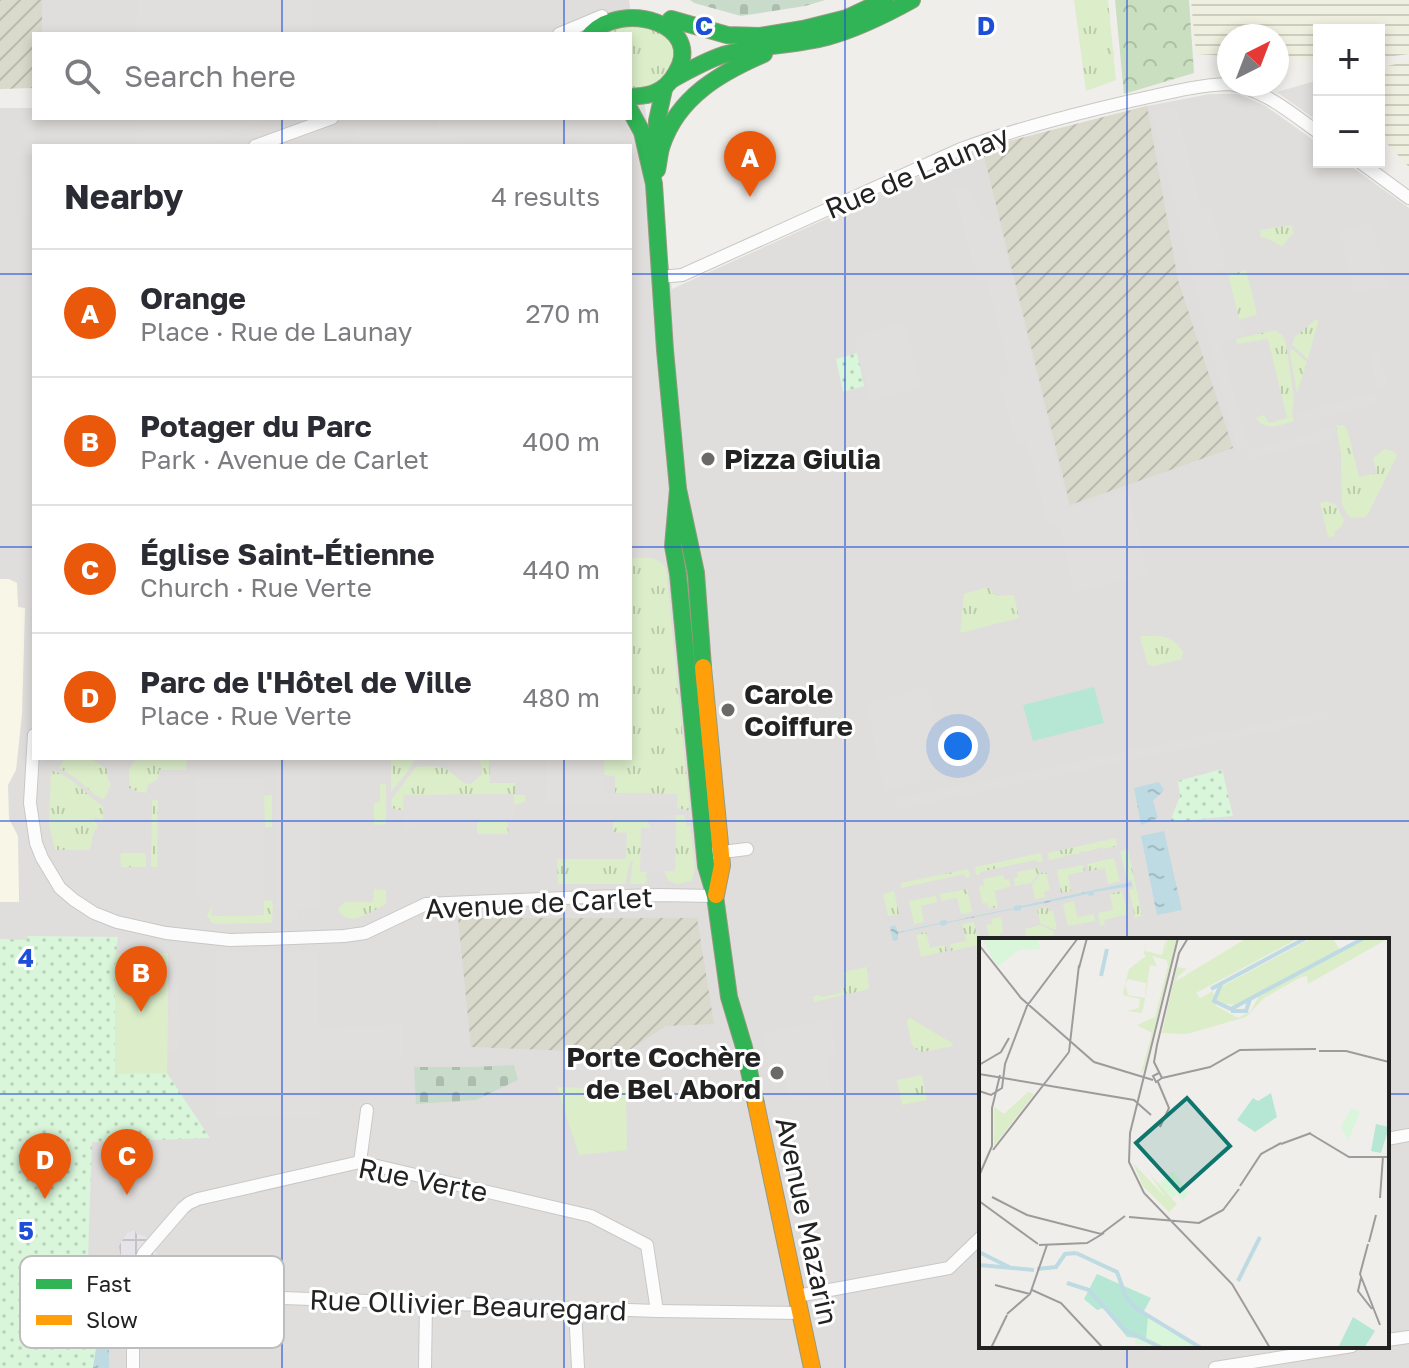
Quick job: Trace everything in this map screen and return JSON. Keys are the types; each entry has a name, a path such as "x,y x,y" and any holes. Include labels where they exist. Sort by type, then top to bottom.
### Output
{"street":[{"path":"564,32 625,3 641,3 727,35 760,36 847,18 885,0"},
{"path":"632,97 652,95 710,59 734,52 830,37 912,0"},
{"name":"Avenue Mazarin","path":"665,10 679,31 683,54 681,65 669,84 655,118 660,277 678,489 696,573 713,853 722,865 715,896 729,997 744,1047 812,1368"},
{"path":"592,32 602,16"},
{"path":"656,177 662,145 691,96 704,84 733,67 788,45"},
{"name":"Rue de Launay","path":"660,277 682,275 961,149 1007,132 1163,94 1217,85"},
{"name":"Rue de Launay","path":"1266,96 1313,129"},
{"name":"Avenue Mazarin","path":"632,114 642,132 656,177"},
{"path":"260,144 326,120"},
{"path":"1368,168 1409,198"},
{"name":"Avenue de Carlet","path":"33,760 30,803 36,843 60,888 94,913 117,922 166,933 230,940 344,936 365,933 426,904 659,895 715,896"},
{"path":"713,853 747,849"},
{"path":"360,1162 367,1110"},
{"path":"1389,1139 1409,1135"},
{"name":"Rue Verte","path":"142,1256 189,1203 360,1162 591,1216 647,1245 657,1311"},
{"name":"Rue Ollivier Beauregard","path":"284,1299 657,1311 799,1304 949,1268 979,1239"},
{"path":"425,1368 426,1304"},
{"path":"575,1308 578,1368"},
{"path":"1389,1340 1409,1337"},
{"path":"1215,1368 1340,1348"}],"shaded area":[{"path":"0,0 42,0 42,32 32,32 32,88 0,89"},
{"path":"37,0 629,0 672,289 982,148 1147,106 1210,94 1243,96 1264,105 1313,140 1313,168 1353,168 1409,208 1409,1368 0,1368 0,108 32,108 32,120 632,120 632,32 38,32"},
{"path":"138,0 312,0 312,32 137,32"},
{"path":"1191,0 1409,0 1409,54 1385,57 1385,24 1313,24 1313,61 1289,58 1289,24 1217,24 1217,55 1196,54"},
{"path":"1409,61 1409,167 1385,141 1385,67"},
{"path":"1313,82 1313,118 1283,96 1289,96 1289,89"},
{"path":"1147,106 1178,280 1233,448 1070,505 982,148"},
{"path":"1176,107 1201,208 1211,206 1227,268 1217,271 1218,277 1228,275 1243,335 1221,342 1248,448 1237,452 1152,113"},
{"path":"137,120 267,120 208,144 136,144"},
{"path":"438,120 615,120 627,144 586,144 581,138 467,137 457,144 345,144 353,141 355,130 438,130"},
{"path":"23,122 35,122 32,155 23,155"},
{"path":"632,171 633,522 632,522"},
{"path":"23,177 32,177 32,216 23,216"},
{"path":"966,188 987,220 997,217 1068,508 1128,492 1148,575 1074,592 1060,526 1047,521 1027,443 1017,444 998,378 1010,374 987,281 978,282 954,190"},
{"path":"1372,222 1388,285 1354,294 1339,230"},
{"path":"905,323 921,388 871,400 854,336"},
{"path":"1378,351 1388,387 1378,390 1370,353"},
{"path":"1375,393 1379,403 1298,423 1295,413"},
{"path":"1333,428 1335,438 1250,459 1248,450"},
{"path":"0,579 17,583 18,607 25,608 22,714 16,770 8,785 9,819 18,836 19,902 0,902"},
{"path":"927,686 942,744 936,749 944,777 884,789 867,705"},
{"path":"1326,711 1328,719 897,809 896,798"},
{"path":"286,760 320,760 320,909 298,909 297,920 286,920 286,909 276,908 276,766 286,767"},
{"path":"546,760 604,760 605,793 678,794 677,805 546,805"},
{"path":"263,778 264,915 211,916 212,905 197,897 197,779"},
{"path":"514,794 514,818 419,818 418,829 404,829 403,795"},
{"path":"676,815 675,871 640,872 641,828 651,828 664,816"},
{"path":"458,918 697,918 714,1024 666,1026 625,1053 471,1047"},
{"path":"216,953 318,953 318,1027 402,1025 402,1061 320,1061 320,1118 216,1118"},
{"path":"170,973 178,973 179,1052 168,1053"},
{"path":"829,1019 837,1056 827,1059 831,1089 828,1095 796,1100 788,1095 783,1065 769,1068 762,1033"},
{"path":"135,1230 136,1234 145,1236 157,1256 121,1256 119,1246 127,1233"}],"green space":[{"path":"690,0 825,0 741,16"},
{"path":"1074,0 1108,0 1116,80 1086,91"},
{"path":"1115,0 1189,0 1194,73 1124,94"},
{"path":"640,12 658,17 669,28 676,43 669,71 654,86 632,89 632,32 604,32 610,24 628,14"},
{"path":"1292,225 1293,236 1282,247 1261,238 1260,230"},
{"path":"1246,270 1257,314 1239,320 1228,275"},
{"path":"1317,319 1308,359 1292,345 1295,337"},
{"path":"1275,330 1286,343 1294,421 1269,426 1256,418 1264,415 1269,423 1287,418 1268,339 1237,344 1236,339"},
{"path":"1291,348 1307,362 1297,393 1290,353"},
{"path":"857,353 864,386 843,392 836,359"},
{"path":"1344,425 1359,477 1377,473 1373,458 1385,449 1395,452 1397,456 1364,517 1351,518 1342,504 1341,453 1336,426"},
{"path":"1326,501 1336,505 1344,520 1334,532 1335,536 1328,537 1320,503"},
{"path":"632,558 655,559 666,568 690,811 677,808 677,794 615,793 615,776 604,775 604,760 632,760"},
{"path":"988,587 996,596 1014,595 1019,618 960,633 964,594"},
{"path":"1142,636 1170,639 1183,652 1182,659 1148,665"},
{"path":"1094,687 1104,723 1033,741 1023,705"},
{"path":"64,760 92,760 107,769 111,784 105,798 95,795 59,768"},
{"path":"187,760 186,770 159,770 158,779 148,785 146,793 129,788 130,769 134,762"},
{"path":"391,760 414,760 408,771 391,792"},
{"path":"479,760 489,760 490,783 515,783 515,795 525,795 525,802 516,805 514,795 404,795 404,811 391,808 392,799 416,767 442,768 471,784 482,774"},
{"path":"1222,769 1233,816 1170,822 1180,796 1178,781"},
{"path":"51,771 72,780 103,806 103,821 94,819 98,827 89,850 55,850 49,824"},
{"path":"380,784 386,784 386,824 374,825 374,803 380,802"},
{"path":"272,795 272,827 265,828 264,796"},
{"path":"152,800 158,800 157,867 151,867"},
{"path":"676,815 684,815 687,826 690,826 695,867 692,881 677,884 669,881 664,871 675,871"},
{"path":"647,820 651,828 641,828 641,872 647,872 645,877 648,879 644,884 630,884 633,861 630,862 625,884 558,884 557,859 626,859 627,833 613,832 613,822"},
{"path":"479,822 507,822 509,834 477,834"},
{"path":"1116,838 1117,846 1049,860 1048,853"},
{"path":"1128,849 1142,916 1135,918 1129,890 1134,889 1132,880 1127,880 1120,851"},
{"path":"122,853 143,853 146,855 146,867 121,867"},
{"path":"1041,853 1043,861 1039,863 1036,860 976,875 975,867"},
{"path":"1114,858 1120,881 1108,884 1105,868 1089,871 1087,864"},
{"path":"1083,865 1085,871 1068,875 1071,891 1061,893 1057,870"},
{"path":"1039,868 1040,872 1031,883 1015,886 1017,872"},
{"path":"968,869 970,877 966,878 964,874 901,888 901,883"},
{"path":"1046,872 1050,890 1044,892 1045,897 1035,899 1032,885 1041,873"},
{"path":"1003,875 1005,880 1009,879 1011,886 995,891 990,888 995,892 998,907 989,908 987,903 982,904 979,886 984,885 983,879"},
{"path":"374,889 386,890 386,904 354,918 342,915 338,909 345,902 373,902"},
{"path":"967,889 972,912 961,914 957,898 941,901 940,894"},
{"path":"894,891 899,914 888,916 883,894"},
{"path":"1122,891 1128,914 1104,920 1105,924 1100,926 1098,913 1113,910 1110,894"},
{"path":"936,896 937,902 921,906 924,922 914,924 909,901"},
{"path":"264,900 273,904 270,923 213,924 207,916 212,905 212,916 264,915"},
{"path":"1074,901 1077,917 1094,914 1095,921 1068,926 1063,904"},
{"path":"1048,907 1049,911 1053,911 1057,929 1040,923 1037,909"},
{"path":"1001,917 1003,931 998,938 989,938 986,925 992,924 991,919"},
{"path":"974,922 979,945 951,951 950,944 966,941 962,924"},
{"path":"1040,925 1053,931 1054,935 1027,938 1025,929"},
{"path":"926,932 930,948 945,945 947,951 921,957 916,934"},
{"path":"28,936 118,937 116,953 168,953 167,1073 210,1138 92,1142 88,1256 20,1256 20,1348 109,1348 109,1368 0,1368 0,939 27,940"},
{"path":"115,953 168,953 167,1073 115,1074"},
{"path":"867,967 869,989 814,1002 813,996 841,993 846,986 843,972"},
{"path":"910,1018 953,1046 922,1052 918,1050 912,1044 907,1021"},
{"path":"514,1065 518,1080 476,1100 416,1104 414,1067"},
{"path":"922,1075 927,1100 902,1105 897,1080"},
{"path":"557,1087 626,1089 627,1150 579,1155"}],"water":[{"path":"1159,782 1164,790 1153,801 1158,818 1141,825 1134,788"},
{"path":"1164,831 1182,910 1157,915 1141,836"},
{"path":"1131,882 1132,886 1094,892 1094,895 898,933 898,940 893,941 890,927 895,925 898,932"},
{"path":"96,1348 109,1348 109,1368 93,1368"}],"traffic: fast":[{"path":"671,19 727,35 760,36 847,18 885,0"},
{"path":"673,79 723,55 838,34 912,0"},
{"path":"594,32 605,24 639,18 656,22 670,30 680,41 682,56 669,82 654,93 632,97"},
{"path":"657,170 661,148 678,113 717,78 764,54"},
{"path":"656,154 657,121 664,89"},
{"path":"632,114 642,132 654,184 678,489 696,573 703,667"},
{"path":"678,489 673,546 706,866 715,896 729,997 756,1104"}],"traffic: slow":[{"path":"703,667 722,865 716,895"},
{"path":"756,1104 812,1368"}],"place":[{"name":"Orange","path":"750,197"},
{"name":"Pizza Giulia","path":"708,459"},
{"name":"Carole Coiffure","path":"728,710"},
{"name":"Potager du Parc","path":"141,1012"},
{"name":"Porte Cochère de Bel Abord","path":"777,1073"},
{"name":"Église Saint-Étienne","path":"127,1195"},
{"name":"Parc de l'Hôtel de Ville","path":"45,1199"}]}
